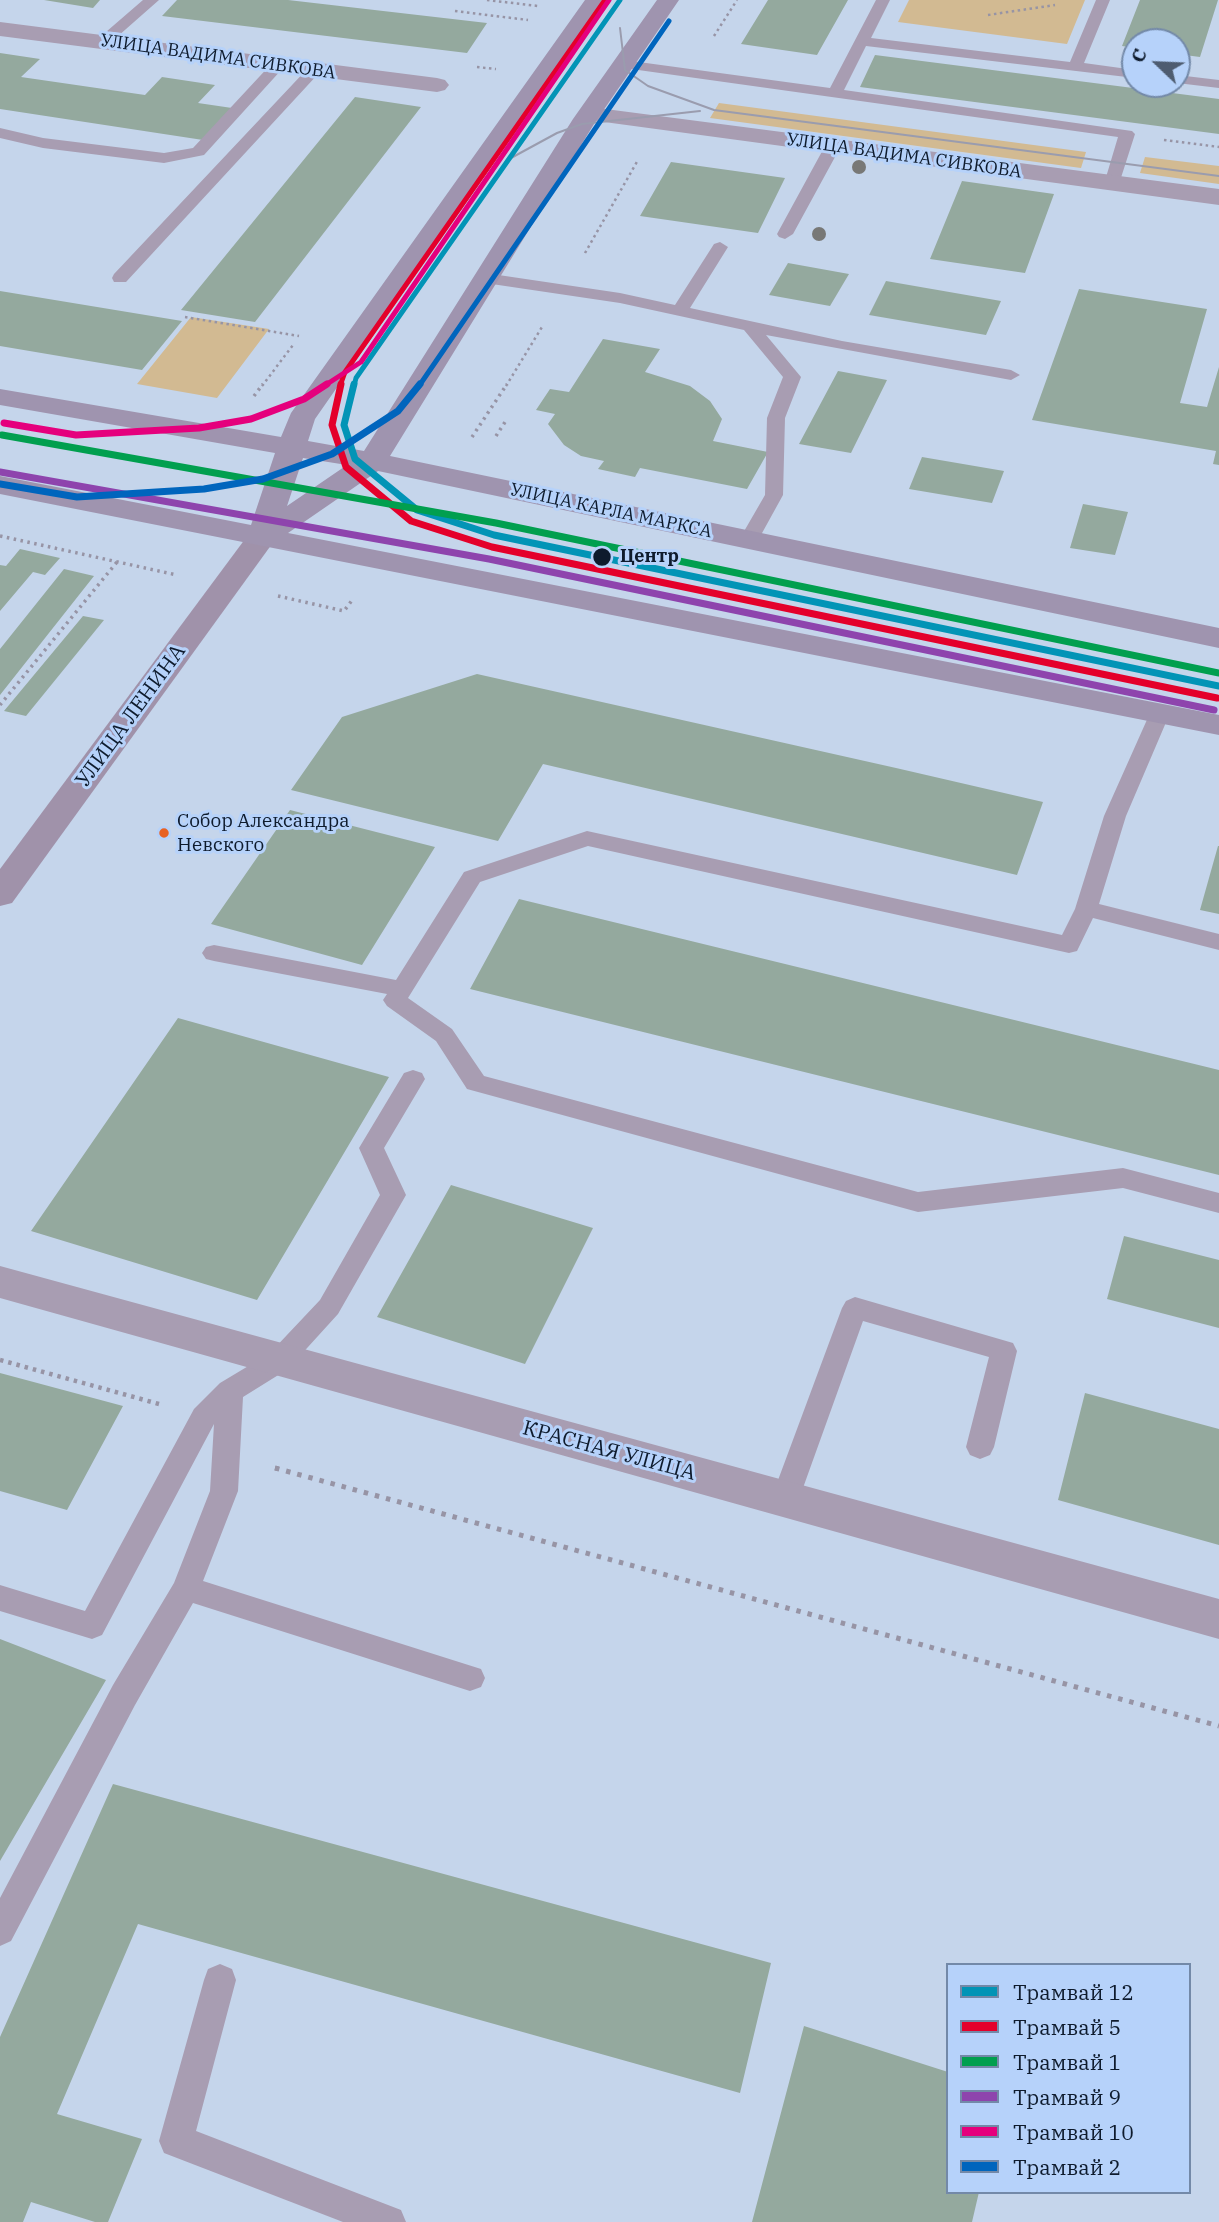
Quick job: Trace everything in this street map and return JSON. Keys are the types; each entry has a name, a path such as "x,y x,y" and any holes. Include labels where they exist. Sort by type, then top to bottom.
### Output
{"main road":[{"name":"УЛИЦА ЛЕНИНА","path":"0,894 262,537 301,419 596,0"},
{"name":"УЛИЦА ЛЕНИНА","path":"262,537 373,461 387,433 485,278 590,114 668,0"},
{"name":"УЛИЦА КАРЛА МАРКСА","path":"0,397 373,461 1219,638"},
{"path":"0,485 1219,725"}],"street":[{"name":"УЛИЦА ВАДИМА СИВКОВА","path":"0,29 437,85"},
{"name":"УЛИЦА ВАДИМА СИВКОВА","path":"590,114 1219,197"},
{"name":"КРАСНАЯ УЛИЦА","path":"0,1282 1219,1619"}],"lane":[{"path":"104,41 152,0"},
{"path":"834,94 883,0"},
{"path":"1075,67 1103,0"},
{"path":"861,41 1121,72"},
{"path":"624,64 1127,134 1112,184"},
{"path":"0,133 43,143 164,158 198,152 278,65"},
{"path":"120,278 314,70"},
{"path":"1191,81 1219,84"},
{"path":"785,234 833,146"},
{"path":"680,311 720,247"},
{"path":"485,278 564,289 842,346 1011,375"},
{"path":"749,540 774,495 776,418 792,377 750,326"},
{"path":"1160,713 1115,816 1086,909 1069,945 587,838 472,877 395,1000 444,1035 476,1083 918,1202 1123,1178 1219,1203"},
{"path":"1086,909 1219,942"},
{"path":"214,953 402,989"},
{"path":"0,1598 92,1626 204,1417 230,1391 279,1361 329,1307 393,1195 371,1148 414,1079"},
{"path":"785,1499 855,1308 1004,1351 981,1447"},
{"path":"0,1930 124,1695 186,1588 224,1491 230,1391"},
{"path":"186,1588 470,1678"},
{"path":"220,1980 176,2141 389,2222"}],"path":[{"path":"487,0 547,7"},
{"path":"691,73 737,0"},
{"path":"454,11 529,20"},
{"path":"469,439 478,432 660,123"},
{"path":"1127,134 1219,147"},
{"path":"185,317 299,336"},
{"path":"496,436 507,419"},
{"path":"0,536 117,562 0,705"},
{"path":"0,1360 204,1417"},
{"path":"228,1437 265,1465 1219,1726"}],"shaded area":[{"path":"909,0 1085,0 1067,44 898,22"},
{"path":"719,103 1086,152 1081,168 710,118"},
{"path":"1145,157 1219,166 1219,184 1140,173"},
{"path":"191,317 269,329 217,398 137,384"}],"building":[{"path":"44,0 100,0 93,8"},
{"path":"177,0 288,0 487,23 467,53 162,16"},
{"path":"768,0 848,0 817,55 741,44"},
{"path":"1140,0 1218,0 1200,57 1191,56 1191,28 1129,28"},
{"path":"0,53 40,59 21,77 145,95 162,77 215,85 198,103 232,108 203,140 0,109"},
{"path":"875,55 1121,86 1121,98 1191,98 1191,95 1219,99 1219,134 860,87"},
{"path":"355,97 421,107 255,322 181,310"},
{"path":"671,162 785,178 758,233 640,216"},
{"path":"962,181 1054,194 1025,273 930,259"},
{"path":"788,263 849,274 830,306 769,295"},
{"path":"886,281 1001,301 986,335 869,315"},
{"path":"1079,289 1207,309 1180,403 1207,407 1219,367 1219,465 1213,464 1216,451 1032,420"},
{"path":"0,291 182,321 142,370 0,346"},
{"path":"603,339 660,349 645,372 690,386 710,401 722,419 713,441 768,452 747,489 640,468 635,477 598,469 604,461 581,456 564,445 548,424 555,414 536,410 550,389 569,392"},
{"path":"838,371 887,380 851,453 799,444"},
{"path":"922,457 1004,471 992,503 909,489"},
{"path":"1083,504 1128,512 1115,555 1070,548"},
{"path":"20,549 60,558 45,575 33,572 0,611 0,565 6,566"},
{"path":"64,569 94,576 0,695 0,649"},
{"path":"83,616 104,620 26,716 4,711"},
{"path":"477,674 1043,802 1017,875 543,764 498,841 291,790 342,717"},
{"path":"290,810 435,847 362,965 211,924"},
{"path":"1219,846 1219,914 1200,910"},
{"path":"519,899 1219,1070 1219,1175 470,989"},
{"path":"178,1018 389,1077 257,1300 31,1231"},
{"path":"451,1185 593,1228 525,1364 377,1317"},
{"path":"1124,1236 1219,1260 1219,1328 1107,1299"},
{"path":"0,1373 123,1406 67,1510 0,1491"},
{"path":"1085,1393 1219,1429 1219,1545 1058,1500"},
{"path":"0,1639 106,1680 0,1861"},
{"path":"113,1784 771,1963 740,2093 138,1924 57,2114 142,2139 108,2222 95,2222 31,2202 23,2222 0,2222 0,2037"},
{"path":"804,2026 946,2071 946,2194 979,2194 972,2222 752,2222"}],"tram line":[{"name":"5","path":"605,0 345,372 336,397 332,425 346,467 411,521 492,547 1217,698"},
{"name":"10","path":"4,423 76,435 199,428 251,419 304,399 361,362 609,0"},
{"name":"12","path":"620,0 356,378 344,425 355,459 417,510 494,535 1219,686"},
{"name":"2","path":"0,484 77,497 204,489 263,479 332,454 398,411 408,401 669,21"},
{"path":"620,28 625,70 648,86 714,110 1219,176"},
{"path":"511,158 557,133 582,124 700,111"},
{"name":"1","path":"2,435 496,523 1219,673"},
{"name":"9","path":"0,472 489,559 1214,710"}],"place":[{"name":"Центр","path":"602,557"},
{"name":"Собор Александра Невского","path":"164,833"}]}
